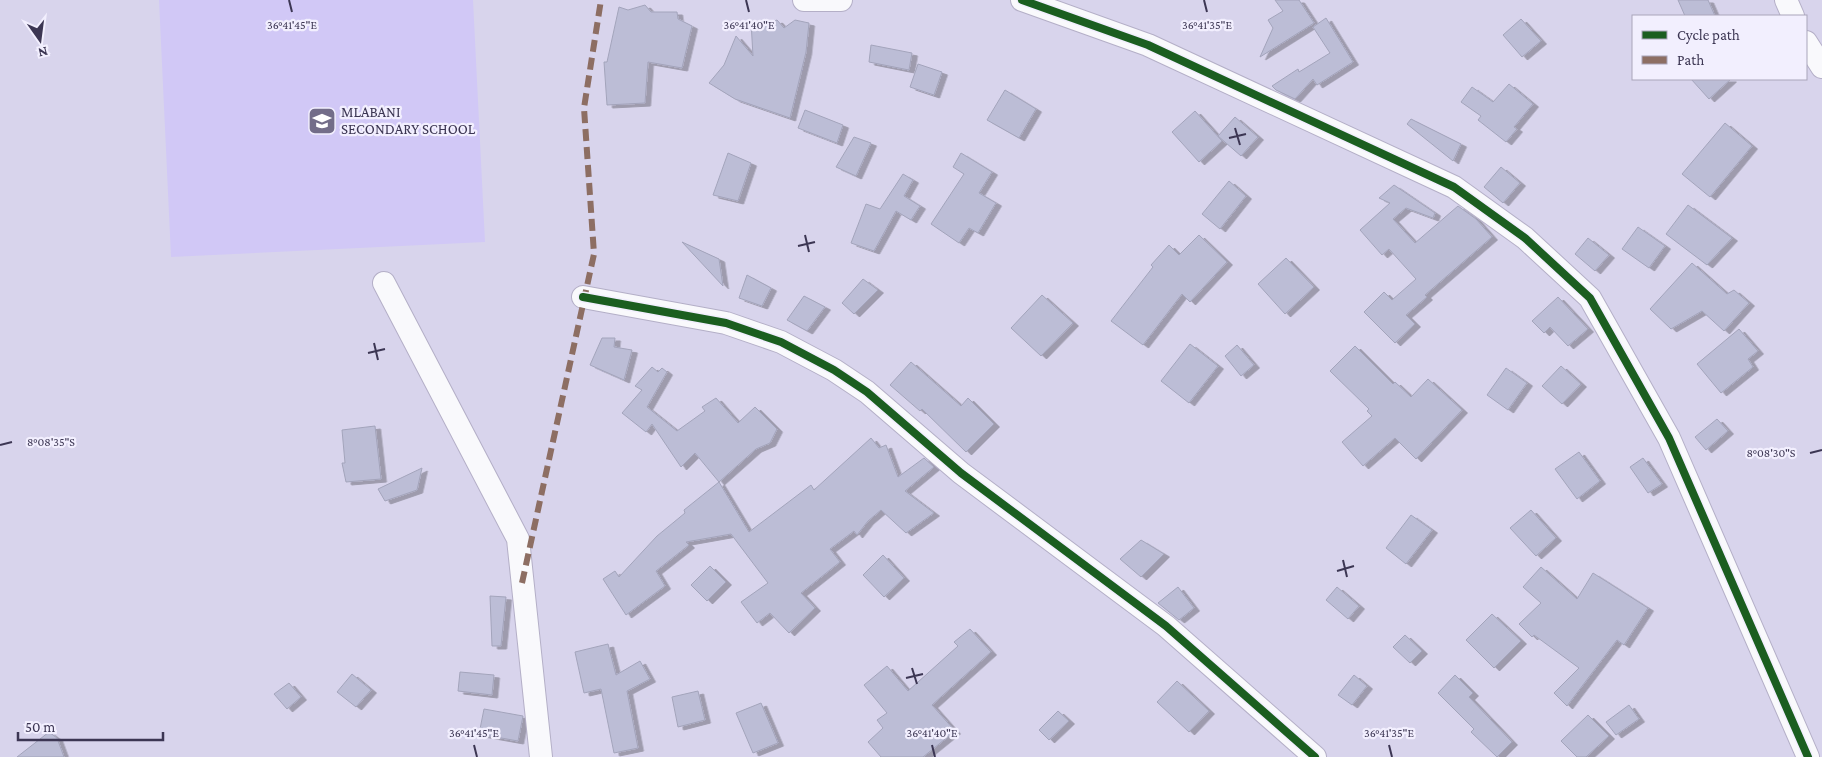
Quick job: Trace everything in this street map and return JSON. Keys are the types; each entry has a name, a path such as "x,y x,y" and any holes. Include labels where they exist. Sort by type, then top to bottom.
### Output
{"street":[{"path":"804,0 841,0"},
{"path":"1022,0 1148,45 1454,187 1525,238 1590,298 1669,438 1808,757"},
{"path":"1786,0 1793,15"},
{"path":"1807,44 1822,67"},
{"path":"384,283 518,540 541,757"},
{"path":"583,297 726,323 781,342 834,370 867,392 961,473 1166,626 1315,757"}],"shaded area":[{"name":"MLABANI SECONDARY SCHOOL","path":"159,0 473,0 485,242 171,257"}],"building":[{"path":"1275,0 1299,0 1314,23 1260,57 1273,28 1268,20 1283,11"},
{"path":"1678,0 1708,0 1715,15 1685,15"},
{"path":"645,5 651,12 677,12 678,19 692,26 682,68 648,62 645,103 607,105 604,62 607,62 619,7 628,10"},
{"path":"1326,18 1353,62 1317,85 1313,79 1295,99 1276,90 1272,86 1298,69 1299,72 1330,53 1313,27"},
{"path":"1521,19 1541,41 1522,57 1503,35"},
{"path":"777,20 784,28 795,20 809,23 806,52 790,118 735,99 709,83 724,65 736,36 753,56 751,22 762,25"},
{"path":"871,45 912,53 909,70 869,62"},
{"path":"918,64 942,72 934,95 910,87"},
{"path":"1692,80 1730,80 1709,99"},
{"path":"1509,84 1533,104 1514,127 1517,129 1506,142 1478,120 1481,116 1461,102 1472,87 1493,102"},
{"path":"1005,90 1036,109 1019,138 987,120"},
{"path":"805,110 843,125 837,143 798,128"},
{"path":"1195,111 1222,141 1199,162 1172,132"},
{"path":"1235,117 1258,137 1241,156 1218,136"},
{"path":"1411,119 1461,144 1453,161 1407,124"},
{"path":"1725,123 1752,146 1710,197 1682,174"},
{"path":"854,137 871,143 856,176 836,167"},
{"path":"728,153 751,163 738,201 713,195"},
{"path":"961,153 992,172 979,193 996,203 978,233 969,228 959,243 931,224 964,174 953,167"},
{"path":"1501,167 1520,183 1503,203 1484,187"},
{"path":"903,174 913,180 904,196 920,206 911,220 896,211 874,251 851,243 866,204 880,209"},
{"path":"1229,181 1246,196 1220,229 1202,214"},
{"path":"1394,185 1435,213 1433,218 1406,208 1393,219 1415,243 1458,206 1476,219 1492,237 1425,295 1427,297 1406,315 1415,324 1395,343 1364,312 1384,292 1392,300 1416,279 1389,249 1382,255 1360,230 1390,203 1379,198"},
{"path":"1688,205 1732,238 1707,265 1666,234"},
{"path":"1638,227 1665,246 1649,268 1622,249"},
{"path":"1199,235 1227,262 1190,302 1182,294 1143,345 1111,321 1153,267 1151,265 1169,245 1179,255"},
{"path":"1588,238 1609,255 1595,271 1575,254"},
{"path":"682,242 719,259 723,286"},
{"path":"1286,258 1314,287 1285,314 1258,284"},
{"path":"1692,263 1727,294 1734,290 1749,303 1724,331 1702,311 1671,329 1650,309"},
{"path":"747,275 771,288 762,306 739,298"},
{"path":"863,279 878,290 854,314 842,303"},
{"path":"1042,295 1073,323 1041,356 1011,328"},
{"path":"804,296 825,307 807,331 787,320"},
{"path":"1558,297 1588,329 1568,346 1550,327 1544,333 1532,321"},
{"path":"1739,329 1758,351 1748,359 1753,367 1721,393 1697,364"},
{"path":"602,338 615,338 614,347 632,350 624,380 590,365"},
{"path":"1190,344 1218,366 1189,403 1161,381"},
{"path":"1237,345 1254,365 1241,376 1225,356"},
{"path":"1355,346 1393,384 1395,382 1411,397 1428,379 1462,410 1416,459 1395,438 1363,466 1342,442 1372,416 1367,411 1369,409 1330,371"},
{"path":"911,362 961,406 968,398 994,424 966,452 922,409 920,411 890,385"},
{"path":"1561,366 1581,384 1562,404 1542,386"},
{"path":"652,367 658,372 662,368 667,372 647,407 677,431 705,411 702,407 716,398 738,423 755,407 777,429 770,443 756,449 719,482 695,453 681,467 652,424 646,432 622,413 642,390 635,386"},
{"path":"1506,368 1527,383 1508,410 1487,395"},
{"path":"1717,419 1728,431 1706,450 1695,437"},
{"path":"375,426 381,479 346,482 342,463 345,463 342,430"},
{"path":"871,438 879,448 886,445 898,477 924,458 934,467 905,491 934,513 906,533 881,510 868,521 857,535 854,531 830,549 840,562 801,593 815,608 789,633 770,613 757,623 741,602 768,583 731,534 686,542 689,545 656,571 665,586 626,615 603,579 615,571 619,577 657,536 685,513 684,510 719,482 749,532 811,485 814,490"},
{"path":"1579,452 1600,481 1577,499 1555,469"},
{"path":"1643,458 1662,484 1648,493 1630,467"},
{"path":"422,468 417,490 385,501 378,489"},
{"path":"1531,510 1556,538 1536,556 1510,528"},
{"path":"1411,515 1432,530 1406,564 1386,548"},
{"path":"1141,540 1164,554 1141,577 1120,559"},
{"path":"883,555 904,578 884,597 863,575"},
{"path":"710,566 726,582 707,601 691,585"},
{"path":"1541,567 1577,599 1593,573 1648,608 1624,645 1617,640 1567,706 1554,693 1579,668 1534,635 1532,637 1519,624 1541,603 1523,587"},
{"path":"1178,587 1194,608 1179,620 1158,603"},
{"path":"1337,587 1359,606 1348,619 1326,600"},
{"path":"490,596 506,597 501,646 492,646"},
{"path":"1492,614 1521,641 1494,668 1466,640"},
{"path":"970,629 991,652 932,705 955,731 923,757 881,757 868,742 883,728 877,720 887,713 864,685 887,666 908,691 958,646 954,642"},
{"path":"1405,635 1422,651 1410,663 1393,647"},
{"path":"608,644 616,675 640,661 650,679 627,691 638,748 614,753 601,689 584,693 575,652"},
{"path":"460,672 494,675 492,695 458,691"},
{"path":"352,674 371,690 356,707 337,692"},
{"path":"1354,675 1367,686 1352,705 1338,695"},
{"path":"1455,675 1473,693 1469,697 1512,742 1497,757 1471,732 1474,729 1438,693"},
{"path":"1177,681 1209,711 1189,732 1157,702"},
{"path":"289,683 301,697 287,709 274,694"},
{"path":"698,691 705,720 678,727 672,697"},
{"path":"761,703 778,743 753,753 736,713"},
{"path":"1629,705 1639,719 1616,735 1606,722"},
{"path":"484,709 523,716 518,741 479,734"},
{"path":"1058,711 1069,721 1049,740 1039,730"},
{"path":"1588,715 1609,736 1586,757 1577,757 1561,741"},
{"path":"49,732 57,738 64,757 17,757"}],"marked path":[{"path":"522,583 594,254 584,108 601,0"}],"cycle path":[{"path":"1022,0 1148,45 1454,187 1525,238 1590,298 1669,438 1808,757"},
{"path":"583,297 726,323 781,342 834,370 867,392 961,473 1166,626 1315,757"}],"place":[{"name":"MLABANI SECONDARY SCHOOL","path":"322,121"}]}
